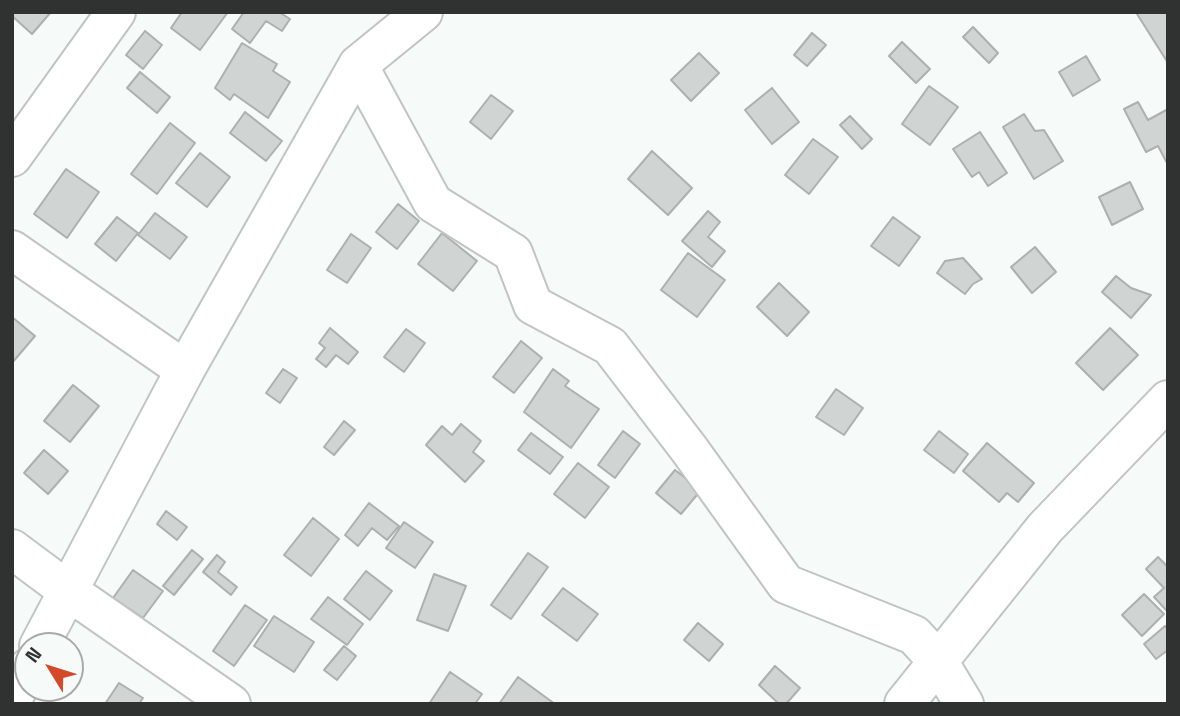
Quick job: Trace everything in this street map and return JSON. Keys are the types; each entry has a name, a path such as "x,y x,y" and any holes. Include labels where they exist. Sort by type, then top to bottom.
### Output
{"street":[{"path":"12,158 116,12"},
{"path":"46,632 185,370 358,65 422,12"},
{"path":"358,65 433,203 513,253 533,305 610,346 689,449 786,584 914,635 938,661 964,704"},
{"path":"12,250 185,370"},
{"path":"904,704 1045,528 1168,400"},
{"path":"12,549 231,704"}],"building":[{"path":"12,12 51,12 32,34 12,16"},
{"path":"182,12 228,12 200,50 171,28"},
{"path":"244,12 279,12 290,19 282,31 266,21 250,43 232,29"},
{"path":"1168,12 1168,63 1137,14"},
{"path":"973,27 998,53 989,63 963,37"},
{"path":"145,31 162,45 143,69 126,55"},
{"path":"812,33 826,45 807,66 794,55"},
{"path":"902,42 930,69 916,83 889,56"},
{"path":"242,43 277,64 273,71 290,82 268,118 234,94 230,100 215,88"},
{"path":"699,53 719,73 691,101 671,80"},
{"path":"1086,56 1100,80 1073,96 1059,72"},
{"path":"140,72 170,97 157,113 127,88"},
{"path":"929,86 958,107 930,145 902,124"},
{"path":"772,88 799,122 772,144 745,110"},
{"path":"491,95 513,111 491,139 470,122"},
{"path":"1138,102 1148,120 1168,109 1168,165 1158,146 1146,152 1124,109"},
{"path":"245,112 282,141 266,161 230,133"},
{"path":"1024,114 1035,131 1044,130 1063,161 1034,179 1003,127"},
{"path":"850,116 872,139 862,149 840,125"},
{"path":"170,123 195,143 157,194 131,174"},
{"path":"980,132 1007,173 988,186 979,172 972,177 953,149"},
{"path":"813,139 838,157 809,194 785,175"},
{"path":"652,151 692,188 668,215 628,179"},
{"path":"200,153 230,177 207,207 176,183"},
{"path":"66,169 99,192 67,238 34,214"},
{"path":"1130,182 1143,209 1112,225 1099,197"},
{"path":"398,204 419,221 397,249 376,232"},
{"path":"708,211 720,222 708,237 725,251 712,267 682,241"},
{"path":"155,213 187,237 170,259 138,235"},
{"path":"117,217 138,233 116,261 95,244"},
{"path":"893,217 920,237 899,266 871,246"},
{"path":"442,233 477,261 453,291 418,264"},
{"path":"351,234 371,248 347,283 327,270"},
{"path":"1035,247 1056,272 1032,293 1011,267"},
{"path":"688,253 725,280 697,317 661,290"},
{"path":"963,258 982,279 973,284 965,294 937,273 945,261"},
{"path":"1116,276 1131,288 1151,295 1131,318 1102,292"},
{"path":"779,283 809,312 787,336 757,307"},
{"path":"12,317 35,336 12,363"},
{"path":"330,328 358,352 348,364 336,355 326,367 316,359 325,348 319,343"},
{"path":"1110,328 1138,355 1103,390 1076,363"},
{"path":"406,329 425,343 404,372 384,357"},
{"path":"521,341 542,358 514,393 493,377"},
{"path":"283,369 297,378 280,403 266,393"},
{"path":"553,369 569,381 565,386 599,409 571,448 524,412"},
{"path":"73,385 99,406 70,442 44,421"},
{"path":"836,389 863,408 844,435 816,417"},
{"path":"344,421 355,430 334,455 324,447"},
{"path":"461,424 481,441 473,452 484,461 465,482 426,445 442,426 452,435"},
{"path":"623,431 640,444 615,478 598,465"},
{"path":"939,431 968,454 954,473 924,450"},
{"path":"531,433 563,457 550,474 518,450"},
{"path":"987,443 1034,483 1018,502 1007,493 999,502 963,471"},
{"path":"44,450 68,471 48,494 24,473"},
{"path":"578,463 609,487 585,518 554,494"},
{"path":"675,470 701,490 681,514 656,493"},
{"path":"369,503 399,526 387,540 372,528 358,546 345,535"},
{"path":"166,511 187,527 177,540 157,524"},
{"path":"313,518 339,539 311,576 284,555"},
{"path":"404,522 433,542 415,568 386,548"},
{"path":"192,550 203,559 174,595 163,586"},
{"path":"528,553 548,567 511,619 491,605"},
{"path":"217,555 225,562 218,572 237,587 231,595 203,572"},
{"path":"1158,557 1168,567 1167,611 1154,597 1164,588 1146,569"},
{"path":"133,570 163,591 143,618 113,598"},
{"path":"366,571 392,591 370,620 344,599"},
{"path":"434,574 466,586 448,631 417,620"},
{"path":"563,588 598,614 577,641 542,615"},
{"path":"1144,594 1164,614 1142,636 1122,615"},
{"path":"328,597 363,624 347,645 311,619"},
{"path":"245,605 267,620 234,666 213,651"},
{"path":"274,616 314,642 294,672 254,646"},
{"path":"698,623 723,644 709,661 684,640"},
{"path":"1165,626 1168,629 1168,650 1156,659 1144,644"},
{"path":"344,646 356,656 337,680 324,670"},
{"path":"775,666 800,688 786,704 779,704 759,685"},
{"path":"450,672 482,694 475,704 429,704"},
{"path":"518,677 555,704 499,704"},
{"path":"119,683 143,698 139,704 105,704"}]}
